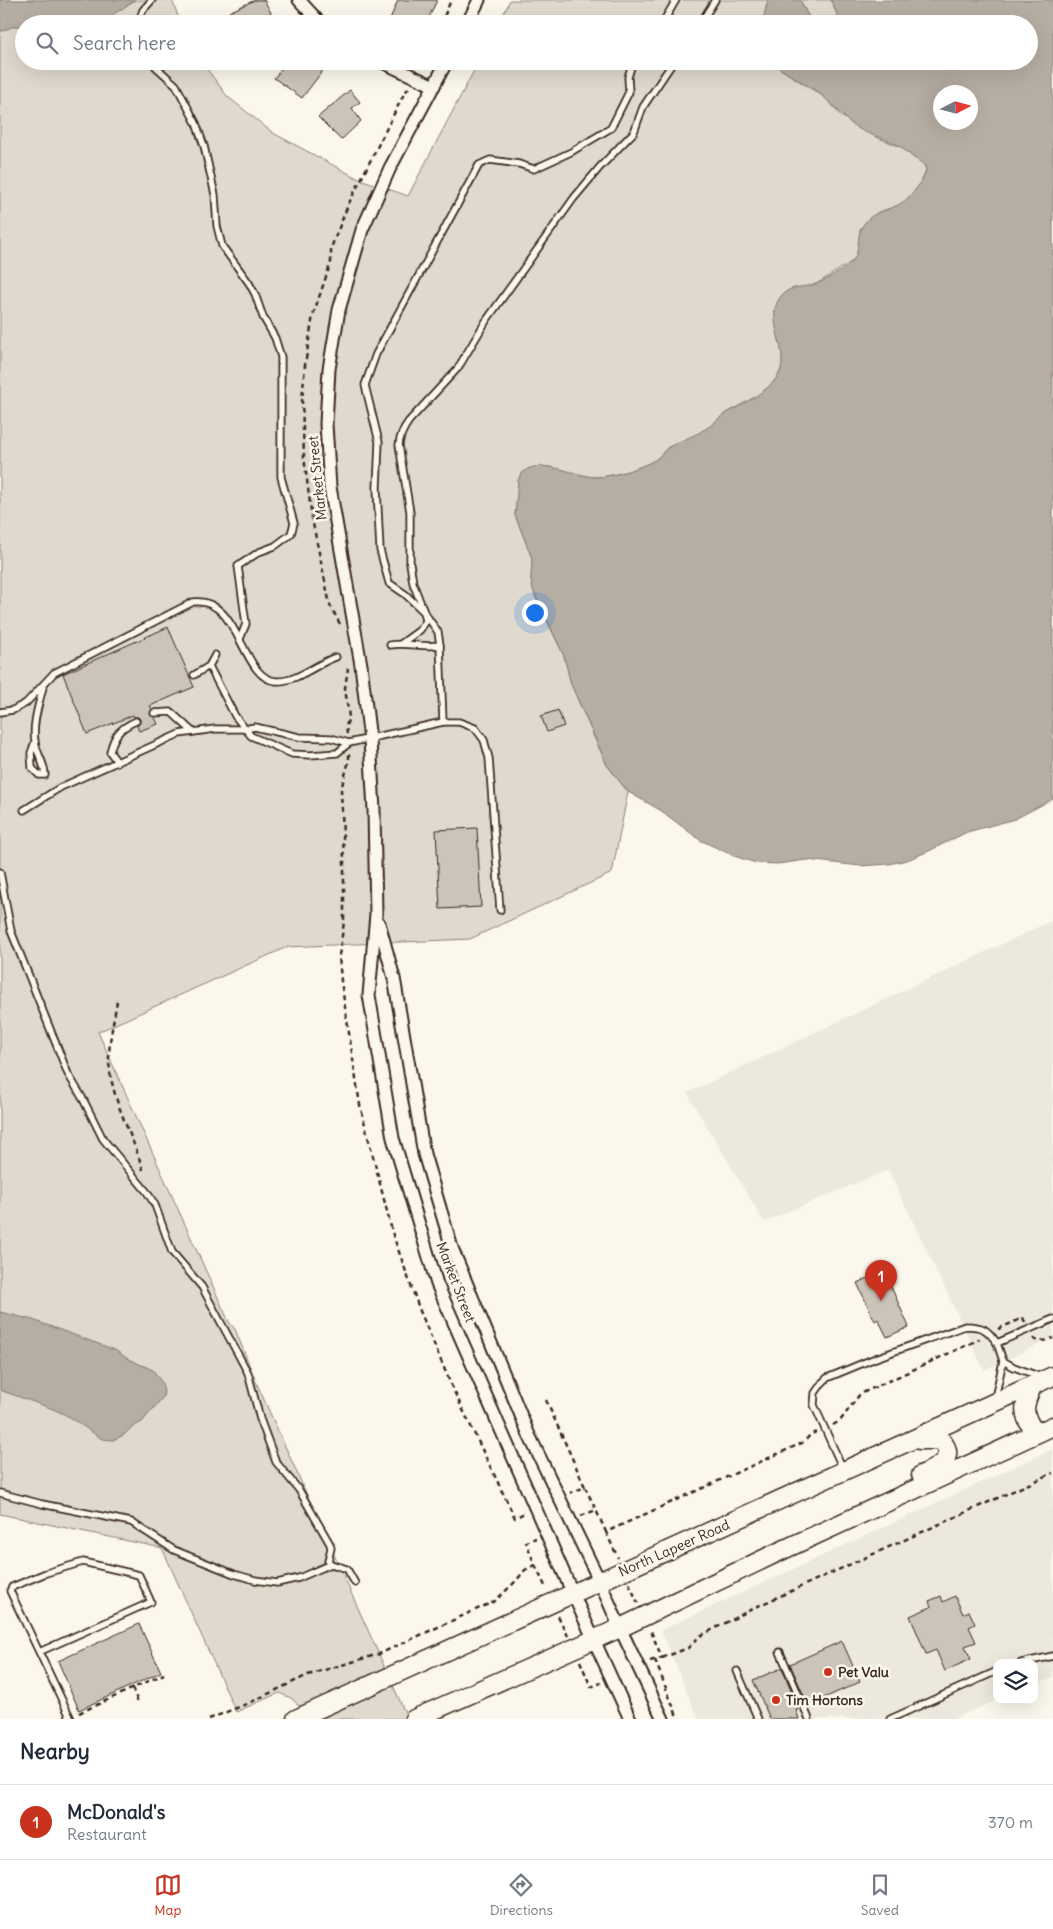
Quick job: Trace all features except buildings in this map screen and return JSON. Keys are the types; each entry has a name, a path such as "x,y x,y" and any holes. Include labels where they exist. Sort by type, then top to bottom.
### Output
{"main road":[{"name":"North Lapeer Road","path":"296,1719 1045,1380"},
{"path":"1045,1380 1025,1401 1024,1412 1029,1425 1048,1430"},
{"path":"414,1719 620,1628 772,1554 1048,1430"},
{"path":"772,1554 794,1534 937,1468 947,1458 946,1448 942,1440 913,1440"},
{"path":"321,1719 370,1697 378,1682"}],"street":[{"path":"299,0 313,15"},
{"path":"472,15 479,0"},
{"path":"399,70 434,86"},
{"name":"Market Street","path":"442,70 390,168 362,230 339,310 329,368 326,424 330,487 362,665 370,740 374,810 376,914 369,995 393,1138 437,1284 630,1719"},
{"name":"Market Street","path":"376,914 394,978 424,1154 452,1248 529,1435 560,1497 663,1719"}],"lane":[{"path":"141,15 152,0"},
{"path":"667,15 676,0"},
{"path":"706,15 715,0"},
{"path":"159,70 176,85 196,123 204,146 215,195 217,226 222,246 255,294 263,317 275,338 281,357 281,477 294,523 291,534 238,566 246,624 240,639"},
{"path":"443,722 438,632 424,612 389,583 380,550 379,442 365,384 376,354 479,165 490,160 519,164 534,169 571,152 611,128 629,92 628,78 630,70"},
{"path":"402,643 420,630 426,621 410,563 410,512 399,445 400,437 409,421 458,368 486,321 574,198 600,167 634,132 643,107 668,70"},
{"path":"0,712 13,710 26,703 54,673 193,602 207,602 218,608 240,639 260,675 275,681 297,676 336,656"},
{"path":"390,645 402,643 440,645"},
{"path":"194,675 209,666 215,655"},
{"path":"209,666 235,716 244,729 251,736 292,754 337,753 349,744 443,722 459,722 475,728 484,740 489,758 500,910"},
{"path":"35,742 32,752 32,768 39,775 45,775 45,769 38,754 34,732 42,687"},
{"path":"154,713 171,712 193,732"},
{"path":"117,762 110,752 113,739 125,726 136,721"},
{"path":"24,810 61,787 179,734 215,729 255,727 299,737 331,738 349,744"},
{"path":"0,872 11,931 68,1074 103,1139 147,1192 155,1205 172,1252 202,1287 242,1360 248,1373 260,1419 276,1462 299,1490 330,1544 328,1561 331,1564"},
{"path":"997,1343 1053,1319"},
{"path":"844,1471 814,1405 817,1389 827,1378 873,1359 965,1326 978,1326 989,1332 997,1343 1003,1361 994,1404"},
{"path":"1003,1361 1045,1380"},
{"path":"0,1493 42,1504 131,1522 174,1550 234,1574 255,1580 277,1583 292,1580 331,1564 347,1569 355,1584"},
{"path":"38,1652 151,1602 139,1575 83,1562 46,1572 12,1587 10,1591 38,1652 71,1719"},
{"path":"780,1652 809,1719"},
{"path":"1038,1659 1053,1656"},
{"path":"737,1672 758,1719"},
{"path":"890,1719 993,1673"}],"path":[{"path":"444,15 451,0"},
{"path":"117,1000 109,1058 112,1082 142,1168 147,1192"},
{"path":"606,1532 804,1442 810,1434 840,1421 860,1394 975,1341"},
{"path":"546,1400 617,1556"},
{"path":"645,1662 688,1648 700,1636 752,1609 1053,1473"},
{"path":"560,1497 586,1487"},
{"path":"571,1521 596,1510"},
{"path":"546,1533 526,1542 546,1589"},
{"path":"209,1719 250,1703 308,1675 379,1654 495,1602 526,1570 535,1565"},
{"path":"630,1584 636,1601"},
{"path":"558,1616 566,1634"},
{"path":"650,1629 662,1658"},
{"path":"655,1659 678,1719"},
{"path":"580,1662 591,1687 606,1680"},
{"path":"78,1713 164,1674"},
{"path":"132,1688 138,1702"}],"shaded area":[{"path":"0,0 172,0 178,15 15,15 15,70 208,70 227,96 273,133 357,178 408,196 474,70 782,70 827,99 841,116 876,137 901,147 923,163 926,170 925,175 915,191 897,206 878,212 860,229 858,254 854,260 815,285 787,291 779,300 776,309 776,320 782,364 779,374 767,388 728,412 709,427 676,445 668,447 655,460 634,469 618,474 596,477 557,468 538,467 529,469 520,475 515,515 532,558 531,580 535,596 564,656 571,684 597,744 607,765 628,792 612,873 470,939 287,947 98,1032 229,1322 235,1329 257,1384 408,1719 313,1719 291,1698 279,1693 236,1712 162,1548 0,1514"},
{"path":"0,0 135,0 112,15 15,15 15,26 0,32"},
{"path":"510,0 768,0 764,15 503,15"},
{"path":"768,0 800,0 808,15 764,15"},
{"path":"800,0 831,0 837,15 808,15"},
{"path":"831,0 1053,0 1053,799 1015,819 967,832 907,860 889,864 861,866 806,860 778,864 756,863 734,856 700,840 660,810 628,792 607,765 571,684 564,656 533,590 531,580 532,558 515,515 518,480 524,472 532,467 542,466 596,477 618,474 634,469 655,460 669,447 702,431 770,386 780,372 782,362 775,312 777,303 783,294 791,289 816,284 846,267 855,256 862,227 867,220 902,203 921,182 926,170 922,163 901,147 854,126 822,95 782,70 1038,70 1038,15 837,15"},
{"path":"1053,920 1053,1338 984,1370 888,1170 764,1222 687,1093"},
{"path":"0,1312 33,1320 115,1350 128,1359 153,1370 162,1383 163,1397 142,1422 131,1428 124,1435 113,1440 102,1439 68,1416 53,1409 0,1390"},
{"path":"1053,1449 1053,1677 1038,1683 1038,1659 993,1659 993,1702 952,1719 698,1719 661,1630"}],"place":[{"name":"McDonald's","path":"881,1301"},
{"name":"Pet Valu","path":"828,1672"},
{"name":"Tim Hortons","path":"776,1700"}]}
